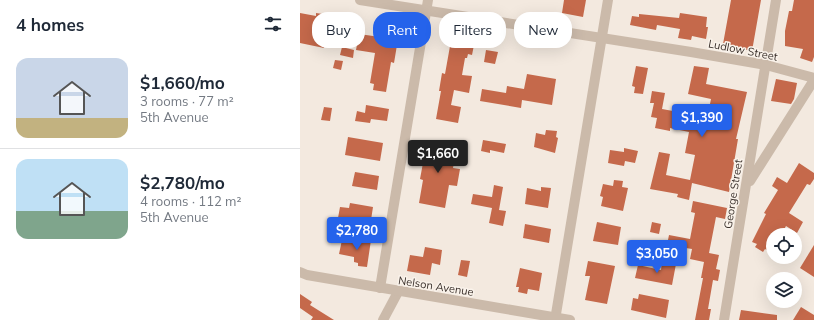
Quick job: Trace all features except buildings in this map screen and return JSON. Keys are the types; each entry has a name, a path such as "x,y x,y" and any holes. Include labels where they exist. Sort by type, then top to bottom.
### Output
{"street":[{"name":"Ludlow Street","path":"360,0 766,65 814,79"},
{"path":"380,288 428,0"},
{"path":"556,319 608,0"},
{"name":"George Street","path":"724,320 776,0"},
{"path":"747,185 814,79"},
{"name":"Nelson Avenue","path":"300,272 307,275 398,292 556,319 570,320"},
{"path":"383,320 398,292"}]}
